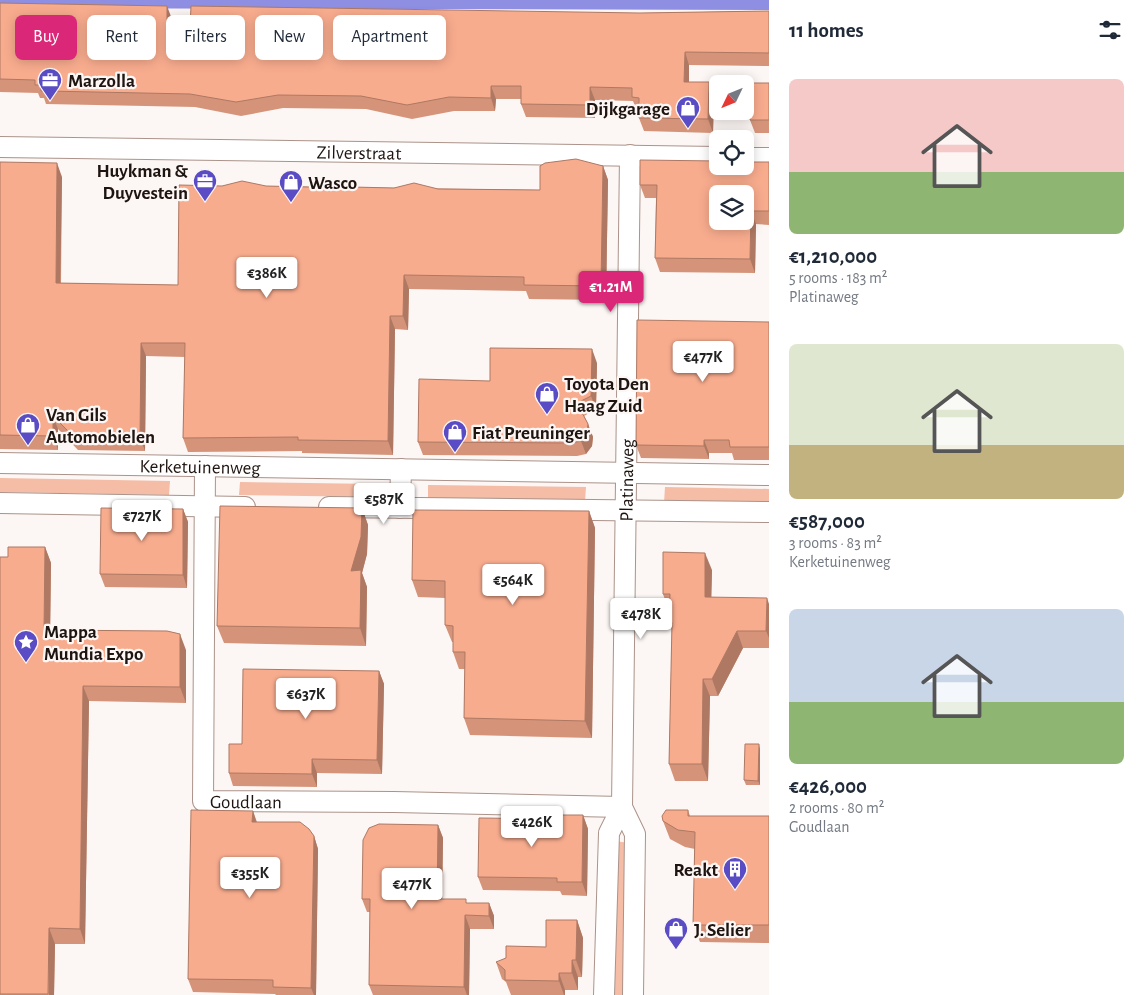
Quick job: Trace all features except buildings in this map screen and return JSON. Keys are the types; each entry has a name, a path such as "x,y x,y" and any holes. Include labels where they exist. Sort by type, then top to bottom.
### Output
{"street":[{"name":"Zilverstraat","path":"0,147 709,157"},
{"name":"Platinaweg","path":"604,995 610,833 622,807 630,155"},
{"path":"754,158 769,158"},
{"name":"Kerketuinenweg","path":"0,463 769,475"},
{"name":"Goudlaan","path":"205,466 203,801 404,802 622,807"},
{"path":"400,508 401,469"},
{"path":"0,503 264,507"},
{"path":"313,507 769,512"},
{"name":"Platinaweg","path":"622,807 636,834 633,995"},
{"path":"607,890 634,889"}],"shaded area":[{"path":"0,478 170,481 169,495 0,492"},
{"path":"240,482 378,484 377,497 239,495"},
{"path":"428,485 586,487 585,501 428,498"},
{"path":"665,487 769,489 769,505 664,503"},
{"path":"615,841 629,843 627,995 612,995"}],"water":[{"path":"0,0 769,0 769,10 0,8"}],"place":[{"name":"Marzolla","path":"50,101"},
{"name":"Dijkgarage","path":"688,129"},
{"name":"Huykman & Duyvestein","path":"205,202"},
{"name":"Wasco","path":"291,203"},
{"name":"Toyota Den Haag Zuid","path":"547,415"},
{"name":"Van Gils Automobielen","path":"28,446"},
{"name":"Fiat Preuninger","path":"455,453"},
{"name":"Mappa Mundia Expo","path":"26,663"},
{"name":"Reakt","path":"735,890"},
{"name":"J. Selier","path":"676,950"}]}
